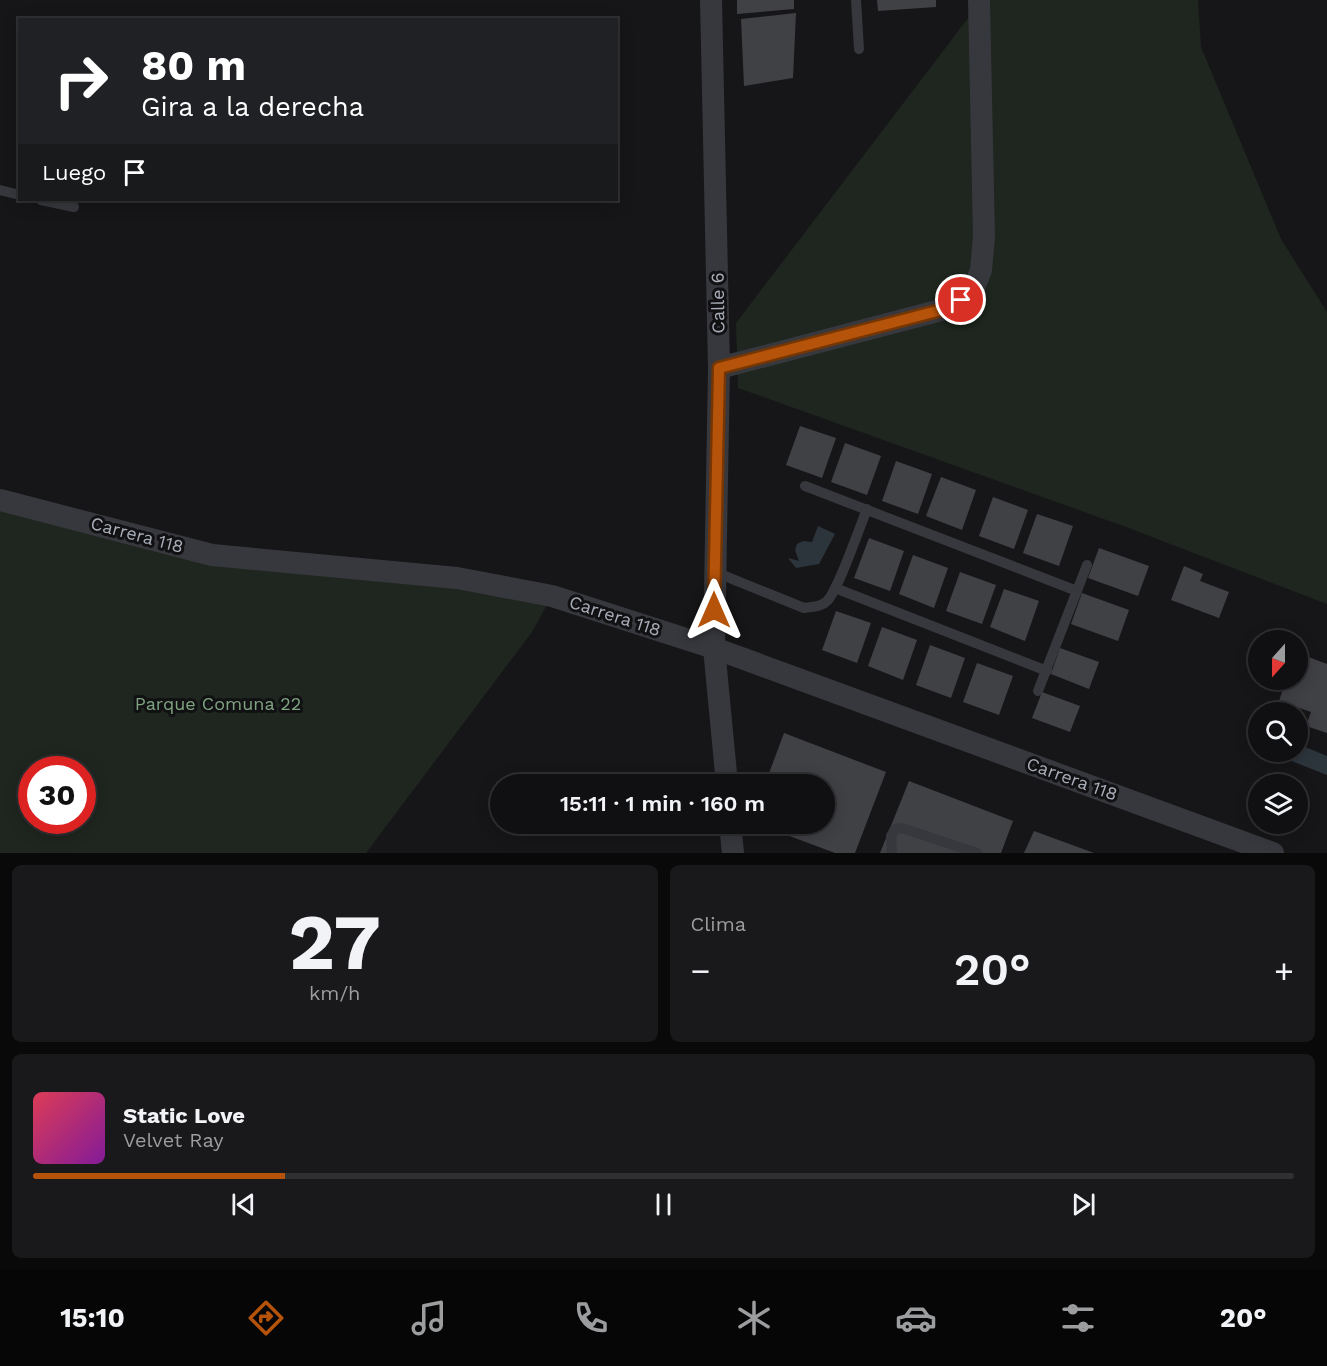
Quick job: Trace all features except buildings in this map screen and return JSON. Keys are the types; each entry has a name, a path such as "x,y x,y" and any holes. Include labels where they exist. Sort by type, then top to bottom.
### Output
{"street":[{"name":"Calle 6","path":"711,0 719,368 714,648 726,774"},
{"path":"719,368 945,309 972,293 981,270 984,237 979,0"},
{"name":"Carrera 118","path":"0,500 212,555 458,578 552,596 714,648 1273,853"},
{"path":"731,834 733,853"}],"lane":[{"path":"856,0 859,49"},
{"path":"0,190 18,194"},
{"path":"46,201 74,207"},
{"path":"805,486 1077,591"},
{"path":"714,572 804,608 818,606 827,601 835,588 867,509"},
{"path":"1038,691 1087,565"},
{"path":"835,588 1047,671"},
{"path":"892,853 891,836 895,829 902,828 976,853"}],"green space":[{"path":"974,0 1198,0 1201,47 1281,239 1327,312 1327,604 1126,527 738,388 736,323 975,9"},
{"name":"Parque Comuna 22","path":"0,500 212,555 552,596 532,632 366,853 0,853"}],"shaded area":[{"path":"818,526 835,534 819,564 796,568 788,558 799,561 795,550 797,544 803,541 812,542"},
{"path":"1308,748 1327,756 1327,775 1294,762 1308,762"}],"route":[{"path":"714,610 719,368 945,309 961,300"}]}
